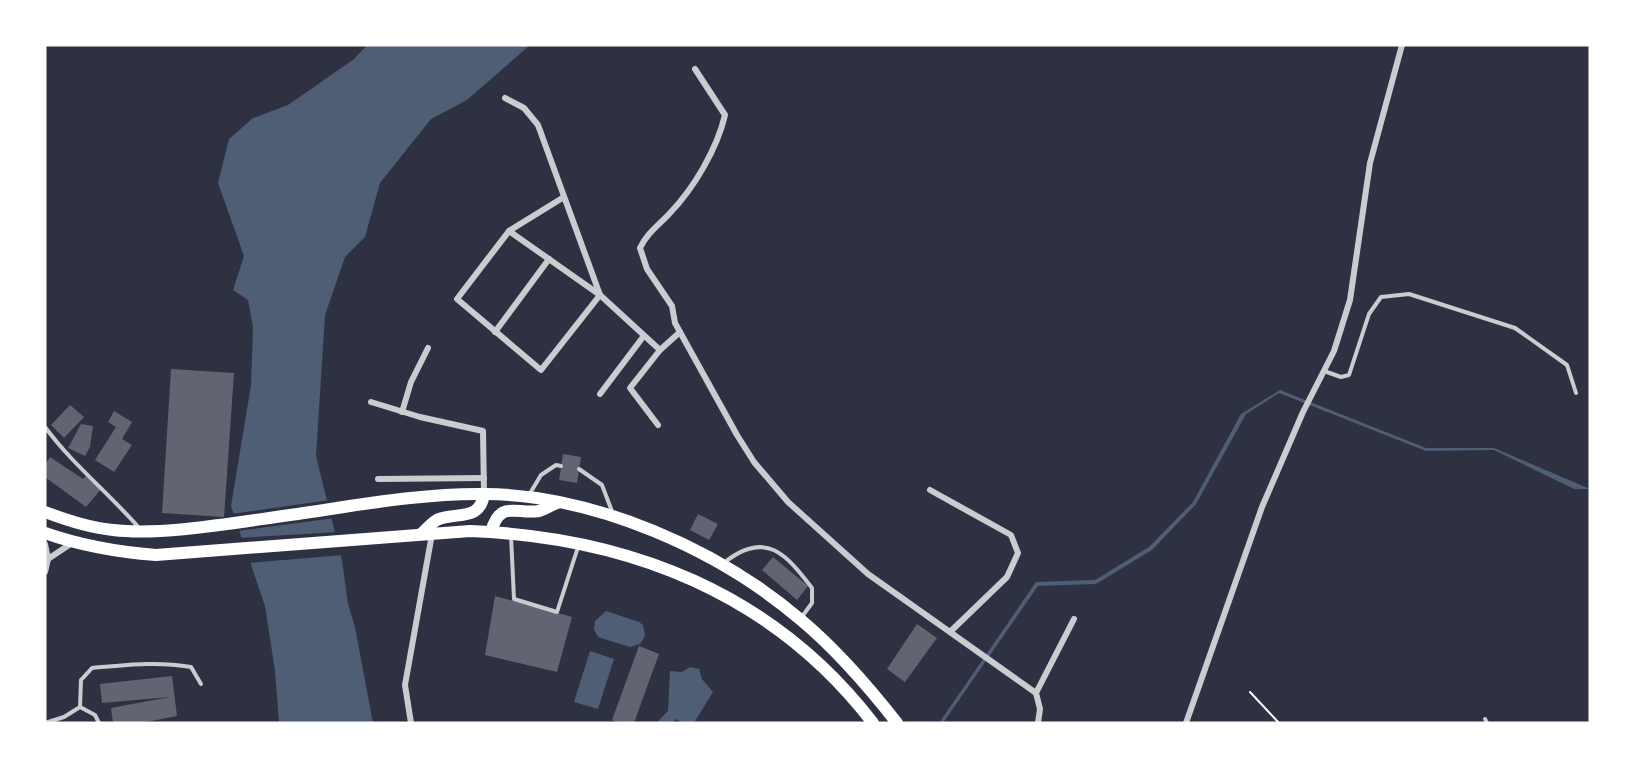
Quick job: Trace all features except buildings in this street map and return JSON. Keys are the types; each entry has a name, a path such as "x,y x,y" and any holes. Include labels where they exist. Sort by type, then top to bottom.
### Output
{"highway":[{"path":"45,512 113,530 142,531 221,525 401,500 484,494 556,503 614,517 669,538 722,565 800,619 833,649 897,723"},
{"path":"427,534 438,519 474,512 482,505 484,494"},
{"path":"490,532 499,516 512,509 538,512 556,503"},
{"path":"45,533 72,543 113,551 156,555 427,534 490,532 511,532 580,542 666,568 747,609 818,664 873,723"}],"street":[{"path":"1186,723 1262,507 1303,412 1334,351 1350,300 1370,163 1402,45"},
{"path":"696,69 725,115 722,129 700,173 672,211 645,237 640,248 647,269 672,306 680,332 754,462 788,502 868,574 1036,693"},
{"path":"505,98 524,108 538,125 600,295"},
{"path":"564,196 509,231 457,299 541,370 600,295"},
{"path":"509,231 600,295 643,337 660,350"},
{"path":"495,332 549,259"},
{"path":"658,425 630,388 660,350 680,332"},
{"path":"600,394 643,337"},
{"path":"402,412 411,382 428,348"},
{"path":"371,402 402,412 483,431 484,494"},
{"path":"378,479 484,478"},
{"path":"930,490 1011,535 1018,553 1007,576 951,631"},
{"path":"411,723 405,685 427,534"},
{"path":"48,559 72,543"},
{"path":"45,544 48,559 45,572"},
{"path":"1038,723 1040,710 1036,693 1074,619"}],"lane":[{"path":"1324,371 1341,377 1349,375 1369,314 1381,297 1409,294 1515,328 1567,365 1576,393"},
{"path":"45,427 64,453 117,503 142,531"},
{"path":"527,498 541,475 556,465 561,466"},
{"path":"579,469 602,485 614,517"},
{"path":"511,532 514,598 557,612 580,542"},
{"path":"722,565 739,552 763,545 784,555 812,588 812,603 800,619"},
{"path":"80,707 81,680 92,668 145,663 175,664 191,667 201,684"},
{"path":"45,723 64,717 80,707"},
{"path":"80,707 95,715 99,723"}],"path":[{"path":"1250,692 1279,723"}],"water":[{"path":"367,45 530,45 467,100 431,119 380,183 365,237 345,257 325,315 316,456 342,561 348,604 355,627 373,723 279,723 275,671 265,606 231,506 251,385 253,327 248,300 233,290 244,256 218,183 229,139 253,118 288,105 354,59"},
{"path":"1280,390 1426,448 1494,448 1590,489 1574,489 1494,450 1426,451 1279,393 1246,414 1196,504 1152,550 1096,584 1038,586 943,723 939,723 1036,582 1095,580 1149,547 1193,502 1241,414"},
{"path":"606,611 643,625 645,636 640,644 630,647 598,637 594,629 595,621"},
{"path":"590,651 614,659 598,709 574,702"},
{"path":"690,667 699,669 702,679 713,692 694,723 683,723 676,719 672,723 656,723 668,711 670,671 682,672"}],"pier":[{"path":"330,500 335,518 237,531 231,514"},
{"path":"338,532 343,555 248,563 239,538"}]}
